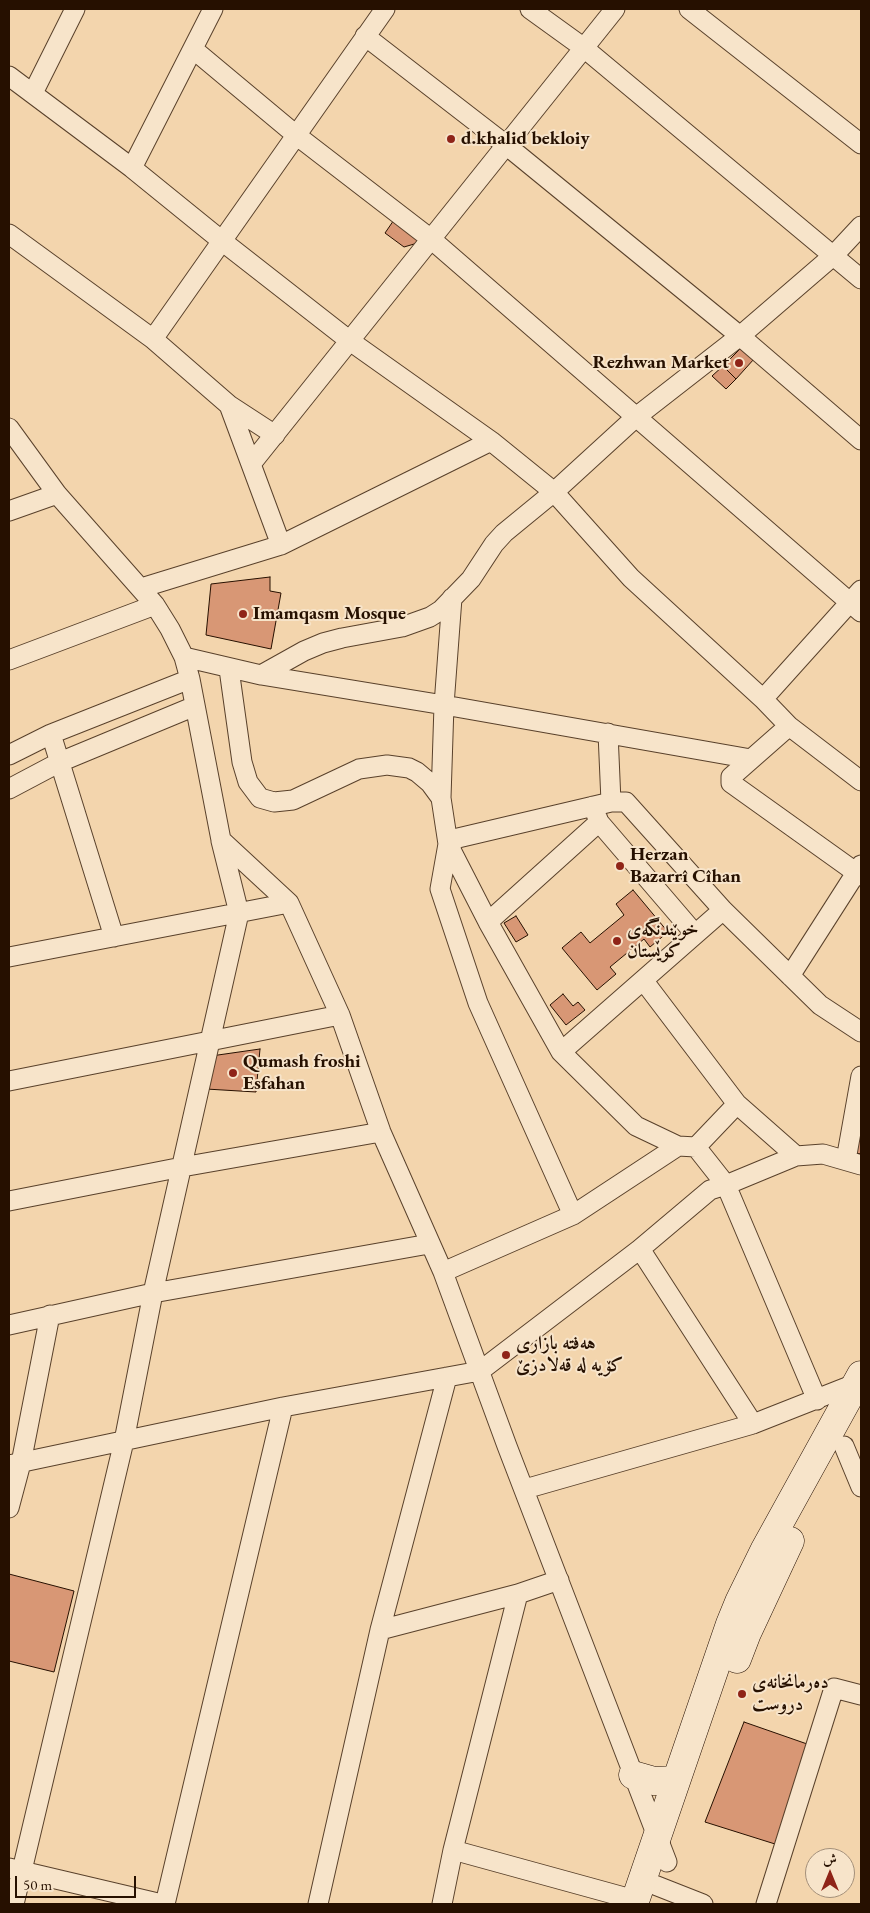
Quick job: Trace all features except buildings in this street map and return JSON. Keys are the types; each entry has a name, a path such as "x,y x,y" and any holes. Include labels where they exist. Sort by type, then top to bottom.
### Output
{"street":[{"path":"33,93 75,9"},
{"path":"132,168 213,9"},
{"path":"153,339 385,9"},
{"path":"530,9 584,48 861,279"},
{"path":"251,464 615,9"},
{"path":"689,9 861,144"},
{"path":"365,36 506,145 740,336 861,440"},
{"path":"193,49 296,135 431,239 636,417 857,602 764,699"},
{"path":"9,76 132,168 222,241 350,340 491,441 554,492 632,578 764,699 789,726 861,781"},
{"path":"261,675 304,651 323,643 418,622 441,610 471,579 494,544 504,533 554,492 636,417 740,336 834,255 861,226"},
{"path":"9,234 153,339 229,405 275,434"},
{"path":"229,405 282,545"},
{"path":"9,428 57,494 155,605 184,657 190,679 221,840 239,913 153,1293 124,1441 15,1869 14,1904"},
{"path":"141,588 282,545 491,441"},
{"path":"9,511 57,494"},
{"path":"452,598 444,705 441,798 448,844 488,922 561,1052 636,1126 687,1146 726,1185 817,1400"},
{"path":"9,660 155,605"},
{"path":"184,657 261,675 751,759"},
{"path":"229,669 242,762 248,782 260,798 274,802 293,800 359,769 387,765 409,768 417,772 430,783 441,798"},
{"path":"9,754 51,734 190,679"},
{"path":"9,788 60,762 195,706"},
{"path":"789,726 731,777 731,783 860,871 790,976"},
{"path":"488,922 601,810 608,733"},
{"path":"51,734 114,937"},
{"path":"573,1215 478,1003 440,889 448,844 458,838 601,810 626,802 723,910 790,976 820,1005 861,1032"},
{"path":"601,810 695,934"},
{"path":"221,840 289,903 340,1015 381,1132 443,1272 507,1446 667,1862"},
{"path":"9,957 289,903"},
{"path":"561,1052 723,910"},
{"path":"643,980 737,1104 796,1156"},
{"path":"9,1081 340,1015"},
{"path":"15,1464 283,1407 480,1371 640,1249 710,1190 796,1156 822,1154 854,1163 861,1076"},
{"path":"443,1272 573,1215 687,1146 737,1104"},
{"path":"9,1201 182,1167 381,1132"},
{"path":"9,1325 153,1293 429,1244"},
{"path":"640,1249 752,1424"},
{"path":"9,1508 15,1464 50,1315"},
{"path":"318,1904 380,1630 447,1378"},
{"path":"525,1489 752,1424 817,1400 859,1379"},
{"path":"645,1895 657,1836 739,1602 765,1549 859,1379"},
{"path":"15,1869 164,1904 283,1407"},
{"path":"645,1895 667,1862 704,1751 747,1633 791,1540 861,1413"},
{"path":"844,1446 861,1487"},
{"path":"380,1630 518,1594 559,1580"},
{"path":"442,1904 518,1594"},
{"path":"766,1904 834,1688 861,1695"},
{"path":"633,1775 654,1781 676,1780"},
{"path":"454,1850 645,1895 703,1904"}],"place":[{"name":"d.khalid bekloiy","path":"451,139"},
{"name":"Rezhwan Market","path":"739,363"},
{"name":"Imamqasm Mosque","path":"243,614"},
{"name":"Herzan Bazarrî Cîhan","path":"620,866"},
{"name":"خوێندنگەی کوێستان","path":"617,941"},
{"name":"Qumash froshi Esfahan","path":"233,1073"},
{"name":"هەفتە بازاری کۆیە لە قەلادزێ","path":"506,1355"},
{"name":"دەرمانخانەی دروست","path":"742,1694"}]}
